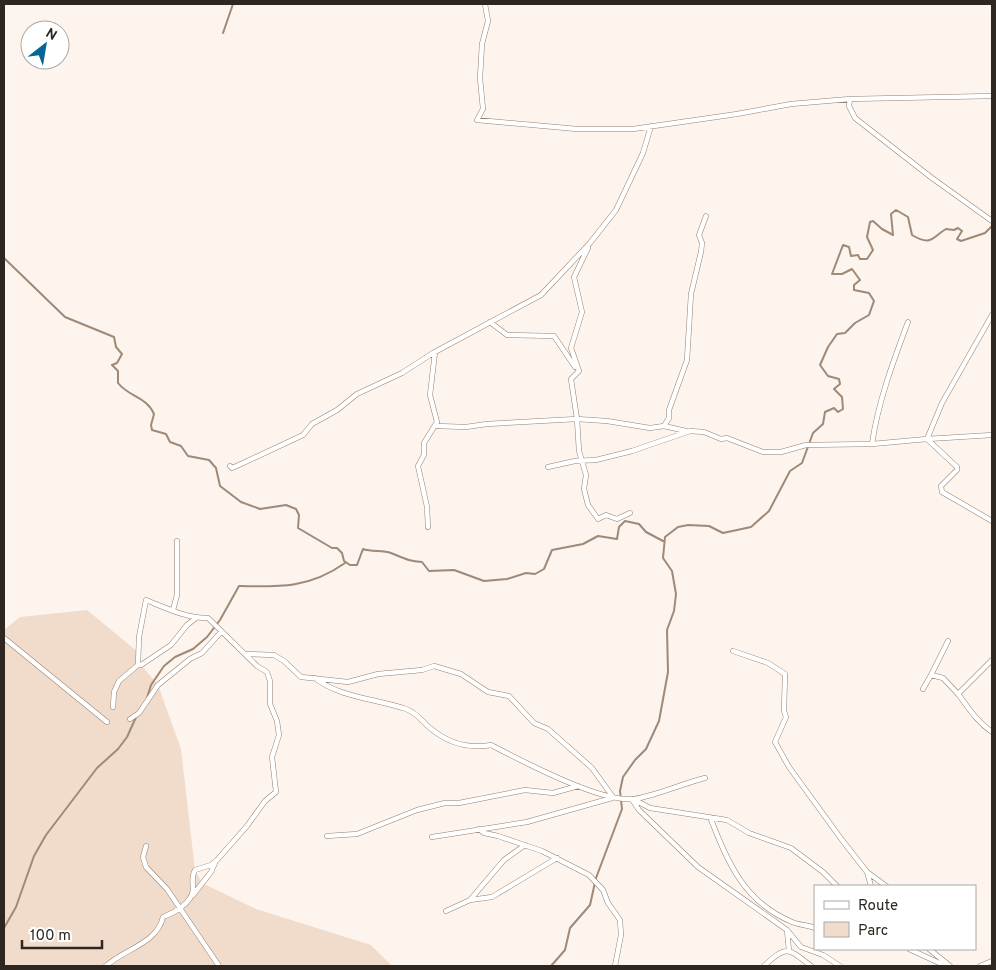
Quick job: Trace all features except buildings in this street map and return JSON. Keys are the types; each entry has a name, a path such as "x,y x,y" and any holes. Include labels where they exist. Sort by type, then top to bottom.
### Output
{"street":[{"path":"485,4 488,21 482,44 480,78 483,109 478,120 577,129 633,129 791,104 850,99 992,96"},
{"path":"850,99 849,106 855,118 932,178 992,221"},
{"path":"230,466 232,468 303,435 312,424 337,410 357,394 402,373 435,352 540,295 590,243 616,210 642,153 651,126"},
{"path":"664,426 670,418 669,410 687,360 691,294 701,252 702,243 699,235 706,216"},
{"path":"579,371 571,348 582,312 574,277 590,243"},
{"path":"927,439 942,403 992,315"},
{"path":"490,322 507,335 554,336 579,371"},
{"path":"872,444 876,421 894,358 908,322"},
{"path":"428,528 427,507 418,464 424,455 426,440 437,422 430,395 435,352"},
{"path":"579,371 571,379 577,419 579,451 586,477 584,489 588,505 598,519 606,515 617,519 630,513"},
{"path":"436,426 466,427 577,419 607,421 650,428 664,426 704,432 721,439 727,438 763,452 781,452 806,445 872,444 992,435"},
{"path":"548,467 632,451 690,431"},
{"path":"927,439 957,467 941,486 942,492 992,521"},
{"path":"173,610 177,595 177,541"},
{"path":"138,665 138,644 146,600 196,618 208,618 247,654 257,666 267,672 270,681 270,704 277,721 279,735 272,757 276,792 265,801 247,826 211,865 195,870 193,874 192,896"},
{"path":"113,707 114,692 118,681 138,665 171,645 187,625 196,618"},
{"path":"130,720 139,713 152,692 163,681 190,659 202,653 221,632"},
{"path":"4,638 106,722"},
{"path":"923,688 948,641"},
{"path":"733,651 768,663 785,674 784,711 786,717 775,742 812,800 867,872 885,885"},
{"path":"247,654 274,655 301,676 348,682 378,674 422,670 434,666 461,674 488,692 509,696 534,723 548,729 592,768 613,797"},
{"path":"958,694 992,660"},
{"path":"930,675 942,678 958,694 970,713 992,732"},
{"path":"314,678 323,685 341,692 408,710 421,718 430,728 463,746 479,747 491,745 578,786 613,797 632,799 650,808 727,820 741,829 791,848 837,885"},
{"path":"632,799 704,778"},
{"path":"327,836 357,834 417,810 445,803 459,803 525,790 553,793 578,786"},
{"path":"432,837 463,834 479,829 527,822 576,807 599,803 613,797"},
{"path":"632,799 639,810 698,867 787,930 801,947 823,955 840,966"},
{"path":"710,817 728,863 751,894 763,906 794,923 814,928"},
{"path":"479,829 484,834 526,845 557,858 589,875 603,890 608,903 620,920 621,935 615,966"},
{"path":"470,900 504,860 526,845"},
{"path":"146,846 143,857 146,867 167,889 219,966"},
{"path":"446,911 470,900 492,897 557,858"},
{"path":"106,966 115,957 153,936 161,925 163,917 179,908 192,896 211,872 216,860"},
{"path":"867,872 871,885"},
{"path":"787,930 789,951"},
{"path":"911,950 946,966"},
{"path":"930,950 950,966"},
{"path":"764,966 780,952 789,951 800,955 811,966"},
{"path":"980,966 992,961"}],"green space":[{"path":"87,610 138,652 141,665 158,685 181,749 195,870 202,883 256,909 371,945 392,966 4,966 4,630 20,617"}],"waterway":[{"path":"223,33 233,4"},
{"path":"551,966 565,950 570,928 590,905 596,878 622,809 620,791 623,777 635,760 646,749 659,721 668,672 667,630 674,611 676,594 672,571 663,558 665,537 678,527 688,525 709,526 723,533 751,527 769,511 790,471 802,463 813,433 823,424 825,412 834,408 838,412 843,409 842,397 834,389 840,384 839,379 828,376 820,365 828,347 837,334 845,333 855,323 869,315 874,301 869,293 854,290 854,285 860,280 852,269 842,274 832,274 843,245 849,247 851,256 858,255 860,259 867,259 873,250 867,237 870,222 873,221 893,235 891,214 896,210 908,217 912,235 924,240 931,240 946,229 954,230 958,228 962,231 957,239 961,241 985,233 992,226"},
{"path":"4,258 65,317 114,337 116,347 122,354 117,363 112,365 118,371 118,383 122,388 151,408 154,414 151,425 152,430 166,434 170,442 181,446 188,456 209,460 216,468 220,486 241,502 260,509 286,505 296,509 299,515 298,528 332,548 337,548 342,553 344,561 350,565 357,565 363,549 391,553 409,560 422,562 429,571 454,570 484,581 507,579 526,573 535,574 544,569 552,550 583,544 598,536 617,539 619,527 625,521 639,524 646,532 663,541"},
{"path":"147,698 151,685 164,666 175,657 193,649 207,637 220,620 239,586 281,586 307,582 345,563"},
{"path":"4,928 16,907 34,856 46,835 97,768 118,749 127,737 137,715"}]}
